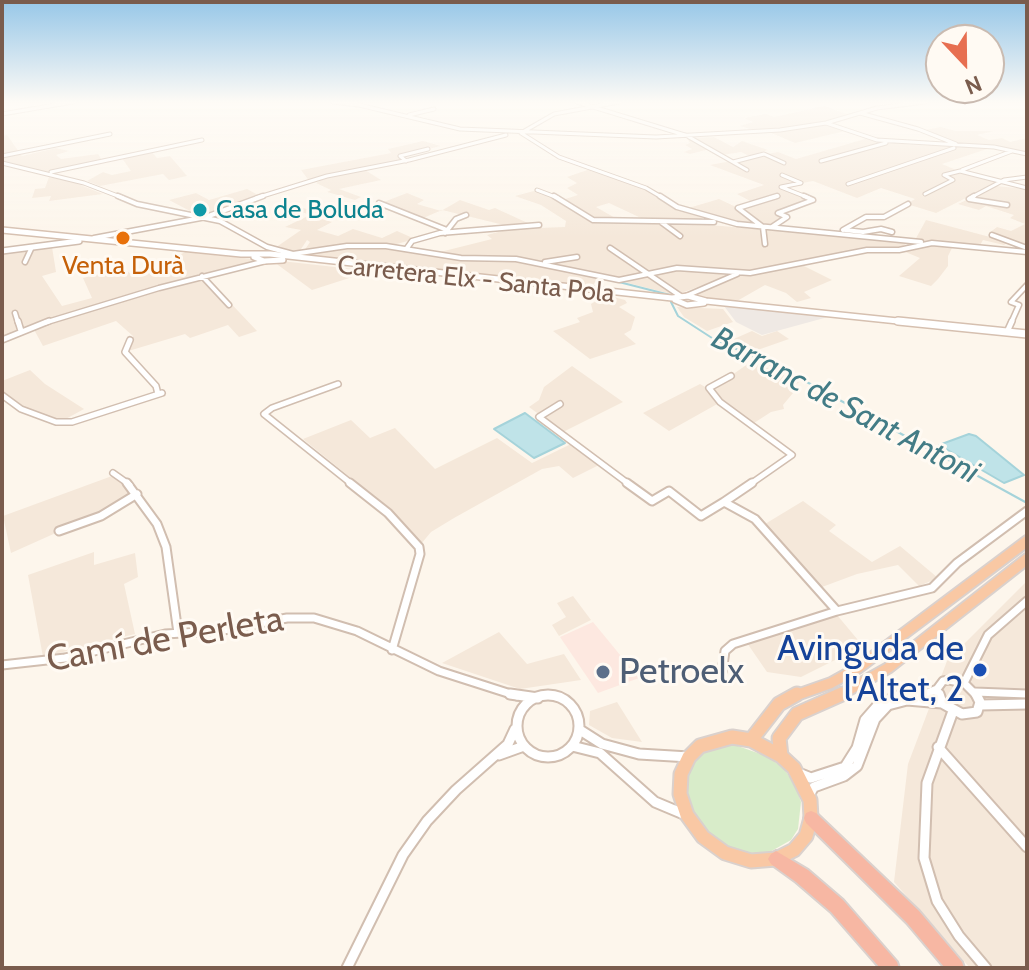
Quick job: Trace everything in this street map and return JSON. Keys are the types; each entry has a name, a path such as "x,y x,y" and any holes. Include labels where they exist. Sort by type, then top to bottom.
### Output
{"highway":[{"path":"751,740 779,704 797,694 831,683 858,668 1027,541"},
{"path":"781,756 779,738 797,714 833,699 888,668 1027,559"},
{"path":"715,740 751,740 781,756 794,768 808,796 811,818 806,836 794,850 776,859 751,861 725,853 703,837 687,815 680,794 681,774 689,757 700,746 715,740"},
{"path":"811,818 913,917 956,968"},
{"path":"776,859 802,876 837,906 891,968"}],"main road":[{"path":"2,231 80,239"},
{"name":"Carretera Elx - Santa Pola","path":"80,239 696,301"},
{"path":"696,301 1027,335"},
{"path":"696,301 1027,335"}],"street":[{"path":"2,156 45,147"},
{"path":"47,173 168,147"},
{"path":"94,239 206,217 327,176 406,161 455,147"},
{"path":"544,147 559,157 646,188 677,207 737,224"},
{"path":"708,147 747,170"},
{"path":"821,161 872,147"},
{"path":"848,184 956,147"},
{"path":"977,147 1027,154"},
{"path":"406,161 400,156 428,149"},
{"path":"964,172 962,170 1013,150"},
{"path":"733,162 764,154 784,163"},
{"path":"2,165 84,183 137,204 220,221 272,256"},
{"path":"925,194 953,180 944,175 964,172 1027,188"},
{"path":"771,228 787,217 778,213 813,200 781,187 801,183 782,175"},
{"path":"1007,205 969,199 1004,180 1027,177"},
{"path":"537,190 549,193 593,220 737,224 1027,250"},
{"path":"765,244 763,227 738,208 778,196"},
{"path":"379,203 446,232"},
{"path":"838,234 866,217 884,217 908,204"},
{"path":"446,232 456,219 466,215"},
{"path":"658,220 680,236"},
{"path":"407,248 412,241 446,232 539,225"},
{"path":"843,230 863,232 881,229 892,232"},
{"path":"992,235 1027,250"},
{"path":"2,251 31,249 80,239"},
{"path":"610,248 682,298 739,274 867,250 899,250 932,243"},
{"path":"2,340 21,331 272,256 358,246 407,248 461,258 501,258 612,279 687,268 739,274"},
{"path":"25,262 31,249"},
{"path":"538,264 577,257"},
{"path":"202,276 229,305"},
{"path":"1007,332 1019,305 1011,301 1027,285"},
{"path":"15,313 21,331"},
{"path":"2,395 21,409 56,422 72,422 160,394 125,352 130,340"},
{"path":"560,404 539,417 652,501 669,491 701,516 792,455 720,402 709,388 731,376"},
{"path":"338,384 272,408 264,414 388,513 419,547 420,554 392,650"},
{"path":"113,473 133,487 157,524 166,547 178,633"},
{"path":"59,531 101,516 137,494"},
{"path":"724,502 744,511 766,528 837,611"},
{"path":"722,672 723,657 733,644 837,611 932,588 957,563 1026,512"},
{"path":"964,683 988,635 1027,601"},
{"name":"Camí de Perleta","path":"2,665 46,661 150,636 231,629 287,618 314,618 357,631 439,671 505,692 538,698"},
{"path":"794,768 811,778 836,772 852,759 871,711 888,699 925,694 937,689 945,680 964,683 975,692 980,705"},
{"path":"937,689 942,703"},
{"path":"505,692 519,711"},
{"path":"975,692 1027,694"},
{"path":"347,968 403,855 427,821 508,744 519,711 538,698 550,697 572,707 580,730 602,744 639,754 689,757"},
{"path":"808,796 814,787 844,776 857,766 882,709 907,700 942,703 953,711 972,714 980,705 1027,704"},
{"path":"953,711 927,783 924,858 937,901 959,936 986,968"},
{"path":"515,729 524,746 543,755 554,755 572,746 580,730"},
{"path":"492,758 524,746"},
{"path":"572,746 600,753 655,802 687,815"},
{"path":"938,747 1027,847"}],"shaded area":[{"path":"2,147 16,147 22,156 56,148 69,151 56,155 61,159 98,154 102,160 48,172 2,161"},
{"path":"436,147 399,156 404,161 326,175 310,182 301,170 391,153 388,149"},
{"path":"689,147 760,147 768,150 749,156 741,152 722,155 710,149 690,154 684,152 692,149"},
{"path":"836,147 992,147 942,164 961,172 1002,180 936,213 907,204 915,199 881,188 857,198 813,181 781,187 810,200 777,212 784,217 771,226 737,223 685,209 719,199 734,206 752,202 737,194 764,185 710,165 778,152 796,159"},
{"path":"1002,147 1027,147 1027,153"},
{"path":"151,151 157,158 170,156 187,176 169,180 163,174 100,186 87,181 103,172 112,175 131,171 121,157"},
{"path":"590,169 641,187 668,204 703,217 699,221 641,218 609,203 596,207 617,219 596,220 562,200 578,195 567,188 577,183 567,177"},
{"path":"365,170 381,180 339,189 361,197 355,200 327,192 331,190 316,183 327,177"},
{"path":"49,177 73,182 103,194 49,201 51,196 32,198 35,189 45,188"},
{"path":"996,186 1027,189 1027,248 1010,241 1004,245 983,240 979,247 915,240 926,220 990,237 993,236 989,233 997,227 1011,231 1025,224 1010,218 1014,215 986,206 979,210 958,204"},
{"path":"247,189 260,196 206,216 186,213 190,211 169,200 196,193 209,200"},
{"path":"534,191 547,194 592,221 656,221 679,237 683,236 663,221 909,242 899,249 804,260 753,271 694,266 646,273 629,263 644,274 619,278 521,259 465,257 440,252 492,239 487,235 509,229 565,227 566,221 541,205 515,196"},
{"path":"407,193 424,200 417,204 440,211 421,219 381,203"},
{"path":"460,200 489,210 495,208 530,224 504,225 443,210"},
{"path":"300,207 323,214 315,217 332,222 317,230 338,236 353,229 382,238 397,231 415,239 393,245 357,244 304,251 310,242 307,240 299,252 275,248 301,230 285,227 310,215 294,209"},
{"path":"930,245 953,246 948,256 948,266 931,286 899,276 920,258 903,251"},
{"path":"52,247 56,272 42,276 62,306 92,298 83,278 124,268 134,277 181,264 176,257 185,252 254,259 258,263 204,275 257,331 239,337 228,325 190,338 185,334 125,352 133,336 116,321 43,346 32,326 2,338 2,252"},
{"path":"337,248 411,250 470,261 513,261 597,278 592,288 295,257"},
{"path":"274,262 371,271 312,290"},
{"path":"802,265 832,280 804,292 811,298 797,302 786,293 765,285 737,301 701,298 693,294 739,275"},
{"path":"698,270 730,276 675,295 620,281 672,271"},
{"path":"606,295 627,303 619,307 635,317 631,330 624,334 636,344 590,359 553,331 580,322 577,318 593,312 591,304"},
{"path":"724,306 828,317 762,335 736,322"},
{"path":"677,307 723,309 733,322 707,331 684,317"},
{"path":"752,331 762,336 777,331 789,339 749,353 727,342"},
{"path":"752,361 799,382 789,390 793,393 783,405 784,409 771,412 754,423 726,405 712,389"},
{"path":"572,366 623,402 563,432 529,407 539,400 544,387"},
{"path":"30,370 45,384 84,409 62,421 54,420 2,392 2,381"},
{"path":"700,384 719,403 669,431 643,413"},
{"path":"351,420 370,438 395,428 435,469 497,438 532,463 571,444 599,465 573,478 559,466 542,469 431,532 421,544 384,505 303,439"},
{"path":"112,476 129,488 134,498 11,553 3,516"},
{"path":"803,501 836,525 829,531 872,562 900,546 938,578 919,586 898,565 857,574 822,587 765,524"},
{"path":"94,552 94,565 135,553 138,577 124,584 135,634 43,657 28,575"},
{"path":"1027,581 1027,968 970,968 894,882 908,764 947,661"},
{"path":"573,596 591,620 559,636 552,625 566,617 557,603"},
{"path":"837,615 863,646 801,677 767,672 747,643"},
{"path":"593,622 639,678 598,693 560,637"},
{"path":"499,632 527,664 564,654 581,680 520,689 442,663"},
{"path":"617,702 642,742 612,738 589,725 590,711"}],"green space":[{"path":"735,745 769,757 784,769 795,784 801,802 798,829 791,840 768,853 754,855 723,846 710,837 690,812 685,794 686,778 693,763 703,752 718,746"}],"water":[{"path":"525,413 565,443 534,458 494,429"},
{"path":"969,434 976,436 1024,475 1004,483 939,445"}],"waterway":[{"path":"615,281 670,295"},
{"name":"Barranc de Sant Antoni","path":"671,302 678,316 712,338 794,375 1027,503"}],"place":[{"name":"Casa de Boluda","path":"200,210"},
{"name":"Venta Durà","path":"123,238"},
{"name":"Avinguda de l'Altet, 2","path":"980,670"},
{"name":"Petroelx","path":"603,672"}]}
